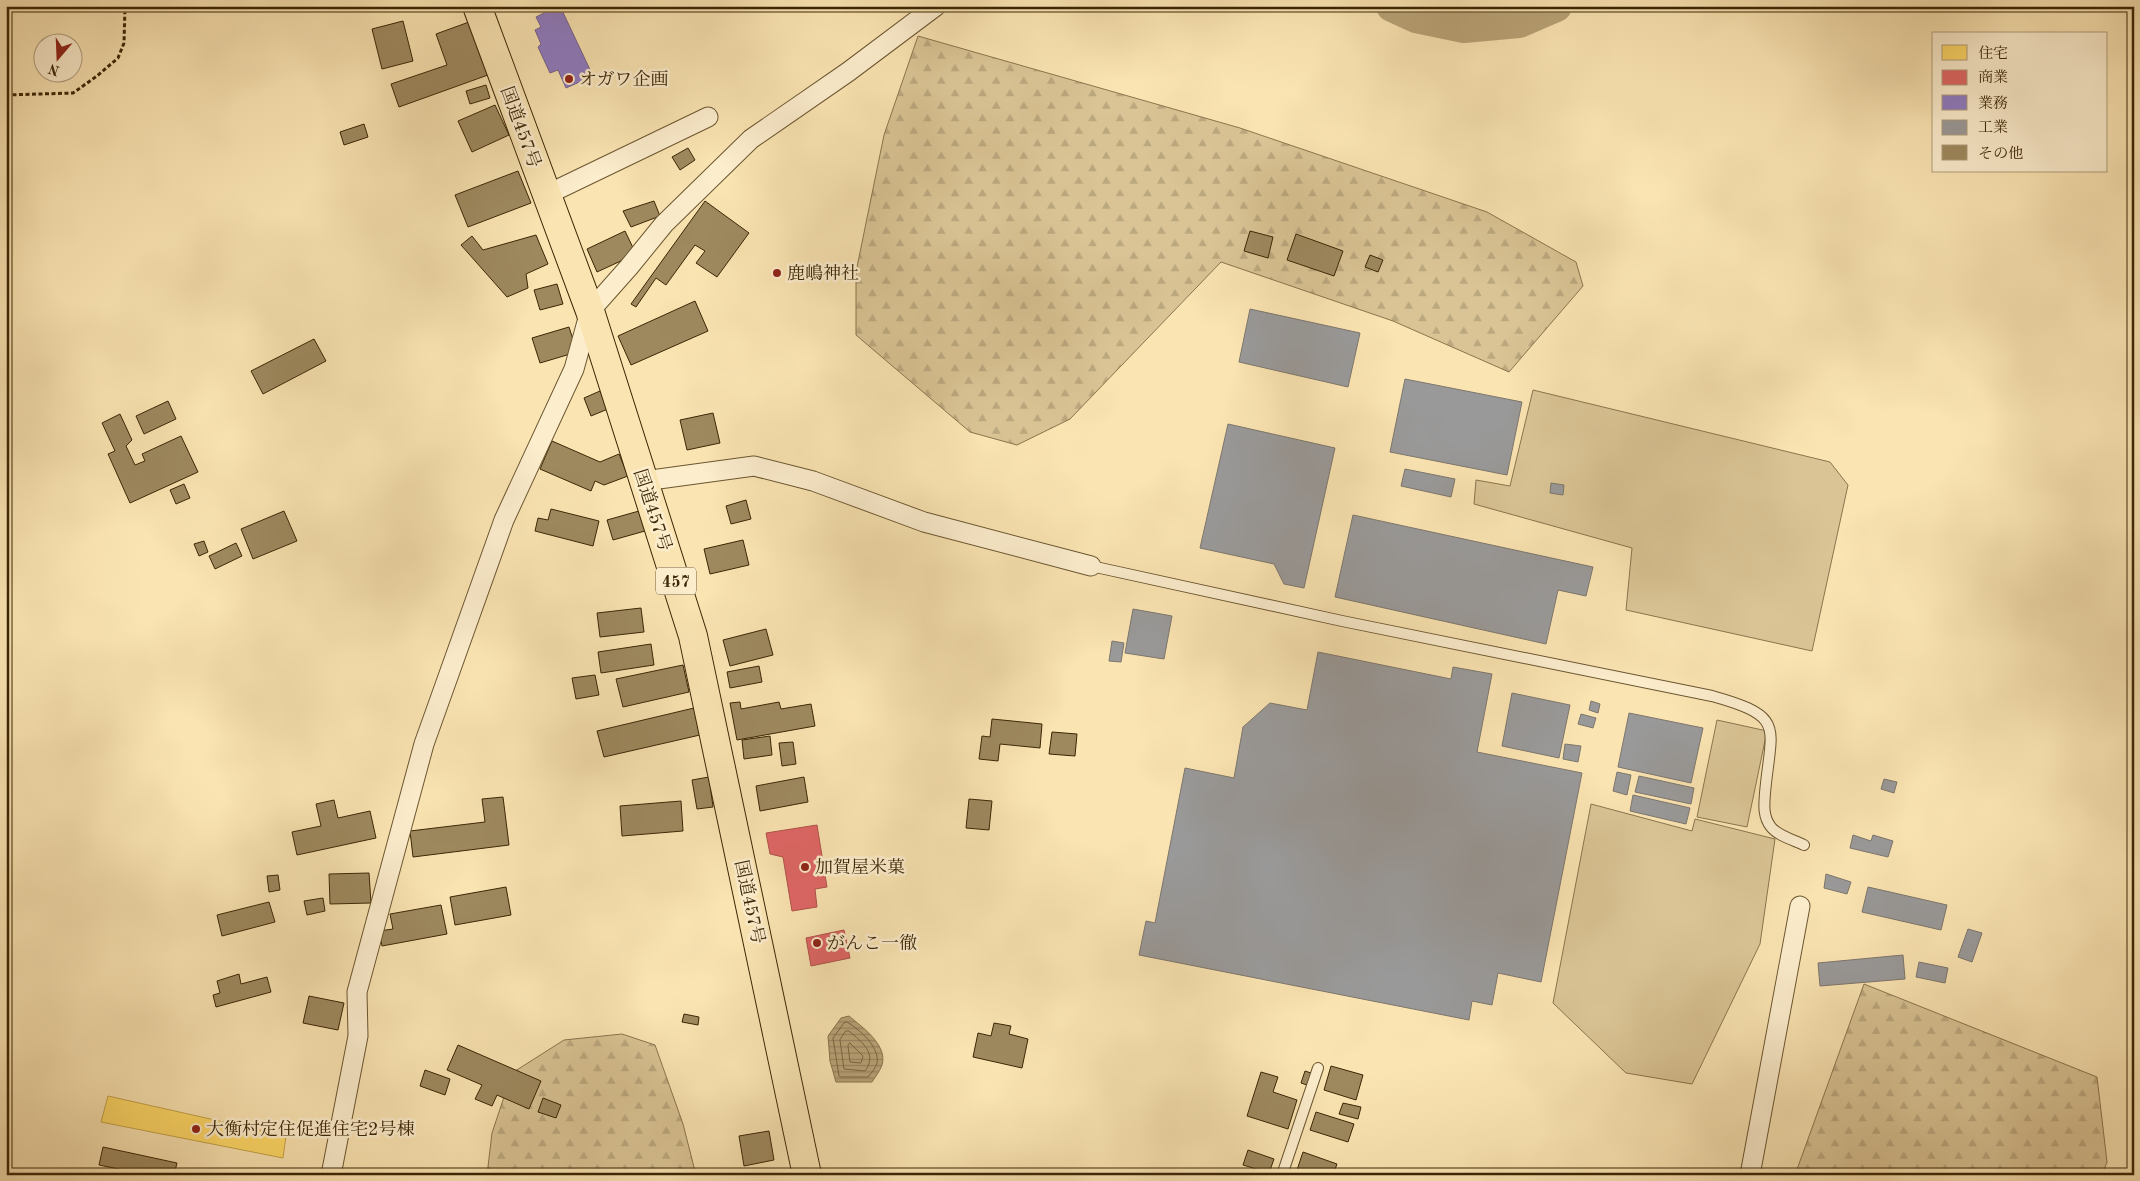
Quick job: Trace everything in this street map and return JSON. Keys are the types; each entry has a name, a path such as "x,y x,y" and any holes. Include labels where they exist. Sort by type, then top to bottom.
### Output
{"highway":[{"name":"国道457号","path":"476,6 590,311 693,636 807,1175"}],"street":[{"path":"330,1175 358,1036 357,992 424,744 504,520 574,369 590,311 664,224 750,140 936,6"},
{"path":"546,195 708,117"},
{"path":"644,481 754,466 813,481 924,522 1091,566"},
{"path":"1750,1175 1800,906"}],"lane":[{"path":"1091,566 1342,621 1712,696 1733,702 1760,714 1769,726 1771,746 1764,808 1767,820 1777,832 1804,845"},
{"path":"1282,1175 1318,1068"}],"path":[{"path":"6,95 73,93 97,76 118,58 124,43 125,6"}],"green space":[{"path":"918,36 1240,128 1487,212 1576,262 1583,286 1509,372 1393,321 1221,262 1070,419 1017,445 970,432 856,335 856,272 884,135"},
{"path":"1533,390 1830,462 1848,485 1812,651 1626,610 1632,548 1474,504 1476,480 1510,486"},
{"path":"1717,720 1767,731 1747,827 1697,817"},
{"path":"1591,804 1692,831 1695,819 1775,839 1760,944 1692,1084 1626,1073 1553,1003"},
{"path":"1864,984 2097,1077 2107,1162 2102,1175 1795,1175"},
{"path":"622,1034 655,1045 683,1124 696,1175 487,1175 492,1133 512,1073 564,1040"}],"water":[{"path":"849,1016 873,1037 881,1050 882,1065 872,1082 836,1082 830,1061 828,1036 841,1018"}],"building: 住宅":[{"name":"大衡村定住促進住宅2号棟","path":"108,1096 286,1136 283,1158 101,1122"}],"building: 商業":[{"path":"817,825 827,887 815,889 817,907 792,911 783,857 770,854 766,833"},
{"path":"844,930 850,958 811,966 806,938"}],"building: 業務":[{"path":"560,6 593,76 566,88 558,70 550,73 538,47 541,44 535,30 541,27 536,17"}],"building: 工業":[{"path":"1250,309 1360,333 1348,387 1239,362"},
{"path":"1405,379 1522,402 1507,475 1390,452"},
{"path":"1228,424 1335,448 1304,588 1284,584 1274,564 1200,548"},
{"path":"1405,469 1455,479 1451,497 1401,486"},
{"path":"1551,483 1564,485 1563,495 1550,493"},
{"path":"1353,515 1593,567 1586,596 1558,590 1546,644 1335,597"},
{"path":"1133,609 1172,616 1164,659 1125,653"},
{"path":"1112,641 1124,643 1121,662 1109,661"},
{"path":"1318,652 1451,679 1453,667 1492,674 1477,752 1582,773 1541,982 1498,973 1492,1005 1472,1001 1469,1020 1139,955 1146,921 1155,923 1185,768 1234,778 1243,727 1270,703 1307,710"},
{"path":"1512,693 1570,705 1559,758 1502,746"},
{"path":"1591,701 1600,704 1598,713 1589,710"},
{"path":"1629,713 1703,728 1691,783 1618,767"},
{"path":"1581,714 1596,718 1593,728 1578,724"},
{"path":"1565,744 1581,746 1578,762 1563,759"},
{"path":"1617,772 1631,775 1627,795 1613,791"},
{"path":"1639,776 1694,788 1691,804 1635,792"},
{"path":"1884,779 1897,782 1894,793 1881,789"},
{"path":"1633,795 1690,808 1686,824 1630,811"},
{"path":"1853,835 1871,841 1873,835 1893,841 1888,857 1850,848"},
{"path":"1826,874 1851,882 1847,894 1824,888"},
{"path":"1868,887 1947,905 1941,930 1862,912"},
{"path":"1968,929 1982,933 1972,962 1958,957"},
{"path":"1903,955 1905,979 1820,986 1818,963"},
{"path":"1919,962 1948,968 1945,983 1916,977"}],"building: その他":[{"path":"403,21 413,61 382,69 372,29"},
{"path":"469,22 488,75 399,107 391,84 447,65 436,34"},
{"path":"486,85 490,98 470,104 466,91"},
{"path":"495,105 509,135 472,152 458,121"},
{"path":"364,124 368,137 344,145 340,132"},
{"path":"688,148 695,160 680,170 672,157"},
{"path":"518,171 531,203 468,227 455,195"},
{"path":"654,201 660,216 631,227 623,211"},
{"path":"705,201 749,233 717,277 696,263 705,251 695,245 666,285 656,278 636,307 631,304"},
{"path":"625,231 636,254 597,272 587,249"},
{"path":"1250,231 1273,237 1268,258 1244,251"},
{"path":"1296,234 1343,251 1334,276 1287,260"},
{"path":"536,235 548,264 526,274 528,288 507,297 461,245 472,236 483,250"},
{"path":"1370,255 1383,260 1378,272 1365,267"},
{"path":"557,284 563,304 540,310 534,290"},
{"path":"695,301 708,331 631,365 618,336"},
{"path":"569,327 577,352 540,363 532,338"},
{"path":"314,339 326,361 263,394 251,371"},
{"path":"600,391 608,409 591,416 584,398"},
{"path":"168,401 176,419 144,434 136,416"},
{"path":"713,413 720,443 687,450 680,420"},
{"path":"120,414 132,440 126,446 135,465 145,461 142,454 181,436 198,472 130,503 108,454 115,451 102,423"},
{"path":"552,441 600,462 619,454 628,476 604,485 595,481 591,491 540,469"},
{"path":"184,484 190,498 176,504 170,490"},
{"path":"746,500 751,519 731,524 726,506"},
{"path":"551,509 599,521 593,546 535,531 538,518 548,520"},
{"path":"284,511 297,541 253,559 241,529"},
{"path":"639,511 645,531 613,540 607,520"},
{"path":"743,540 749,565 710,574 704,549"},
{"path":"204,541 208,552 199,556 194,544"},
{"path":"236,543 242,556 215,569 209,556"},
{"path":"641,608 644,632 600,637 597,613"},
{"path":"766,629 773,655 730,666 723,640"},
{"path":"651,644 654,665 601,673 598,652"},
{"path":"683,665 689,692 623,707 616,679"},
{"path":"759,666 762,682 730,688 727,672"},
{"path":"595,675 599,695 576,699 572,678"},
{"path":"740,702 741,709 779,702 781,709 811,704 815,726 737,740 730,703"},
{"path":"694,708 700,735 604,757 597,731"},
{"path":"992,719 1042,724 1040,748 1000,744 998,761 979,759 982,736 990,737"},
{"path":"1052,732 1077,734 1075,756 1049,754"},
{"path":"770,736 772,755 744,759 742,740"},
{"path":"793,742 796,764 782,766 779,743"},
{"path":"709,777 713,807 697,809 692,780"},
{"path":"804,777 808,802 760,811 756,786"},
{"path":"503,797 509,845 413,857 410,831 485,822 482,799"},
{"path":"969,799 992,801 989,830 966,828"},
{"path":"334,800 338,818 370,811 376,838 297,855 292,832 321,826 316,804"},
{"path":"681,801 683,831 622,836 620,806"},
{"path":"369,873 371,903 330,904 329,874"},
{"path":"278,875 280,890 269,892 267,876"},
{"path":"506,887 511,915 455,925 450,897"},
{"path":"323,898 325,911 307,915 304,901"},
{"path":"269,902 275,922 222,936 217,915"},
{"path":"441,905 447,934 382,946 379,931 393,929 390,914"},
{"path":"239,974 241,984 267,977 271,992 216,1007 213,995 220,993 217,981"},
{"path":"309,996 344,1003 338,1030 303,1023"},
{"path":"684,1014 699,1017 698,1025 682,1022"},
{"path":"994,1023 1011,1026 1009,1034 1028,1039 1022,1068 973,1057 978,1033 991,1036"},
{"path":"458,1045 541,1081 529,1109 497,1095 492,1106 475,1099 482,1085 447,1070"},
{"path":"1331,1066 1363,1075 1356,1100 1324,1090"},
{"path":"425,1070 450,1079 445,1095 420,1086"},
{"path":"1305,1071 1314,1074 1310,1086 1301,1083"},
{"path":"1261,1072 1278,1077 1273,1092 1297,1100 1288,1129 1247,1116"},
{"path":"543,1098 561,1105 556,1118 538,1112"},
{"path":"1343,1103 1361,1107 1358,1119 1339,1114"},
{"path":"1316,1112 1354,1124 1348,1142 1310,1130"},
{"path":"769,1131 774,1160 744,1166 739,1136"},
{"path":"103,1147 177,1163 174,1175 147,1175 99,1165"},
{"path":"1248,1150 1274,1159 1269,1173 1243,1165"},
{"path":"1303,1152 1337,1164 1333,1175 1311,1175 1297,1170"}],"waterway":[{"path":"1392,6 1416,17 1464,27 1519,22 1556,6"}],"place":[{"name":"オガワ企画","path":"569,79"},
{"name":"鹿嶋神社","path":"777,273"},
{"name":"加賀屋米菓","path":"805,867"},
{"name":"がんこ一徹","path":"817,943"},
{"name":"大衡村定住促進住宅2号棟","path":"196,1129"}]}
